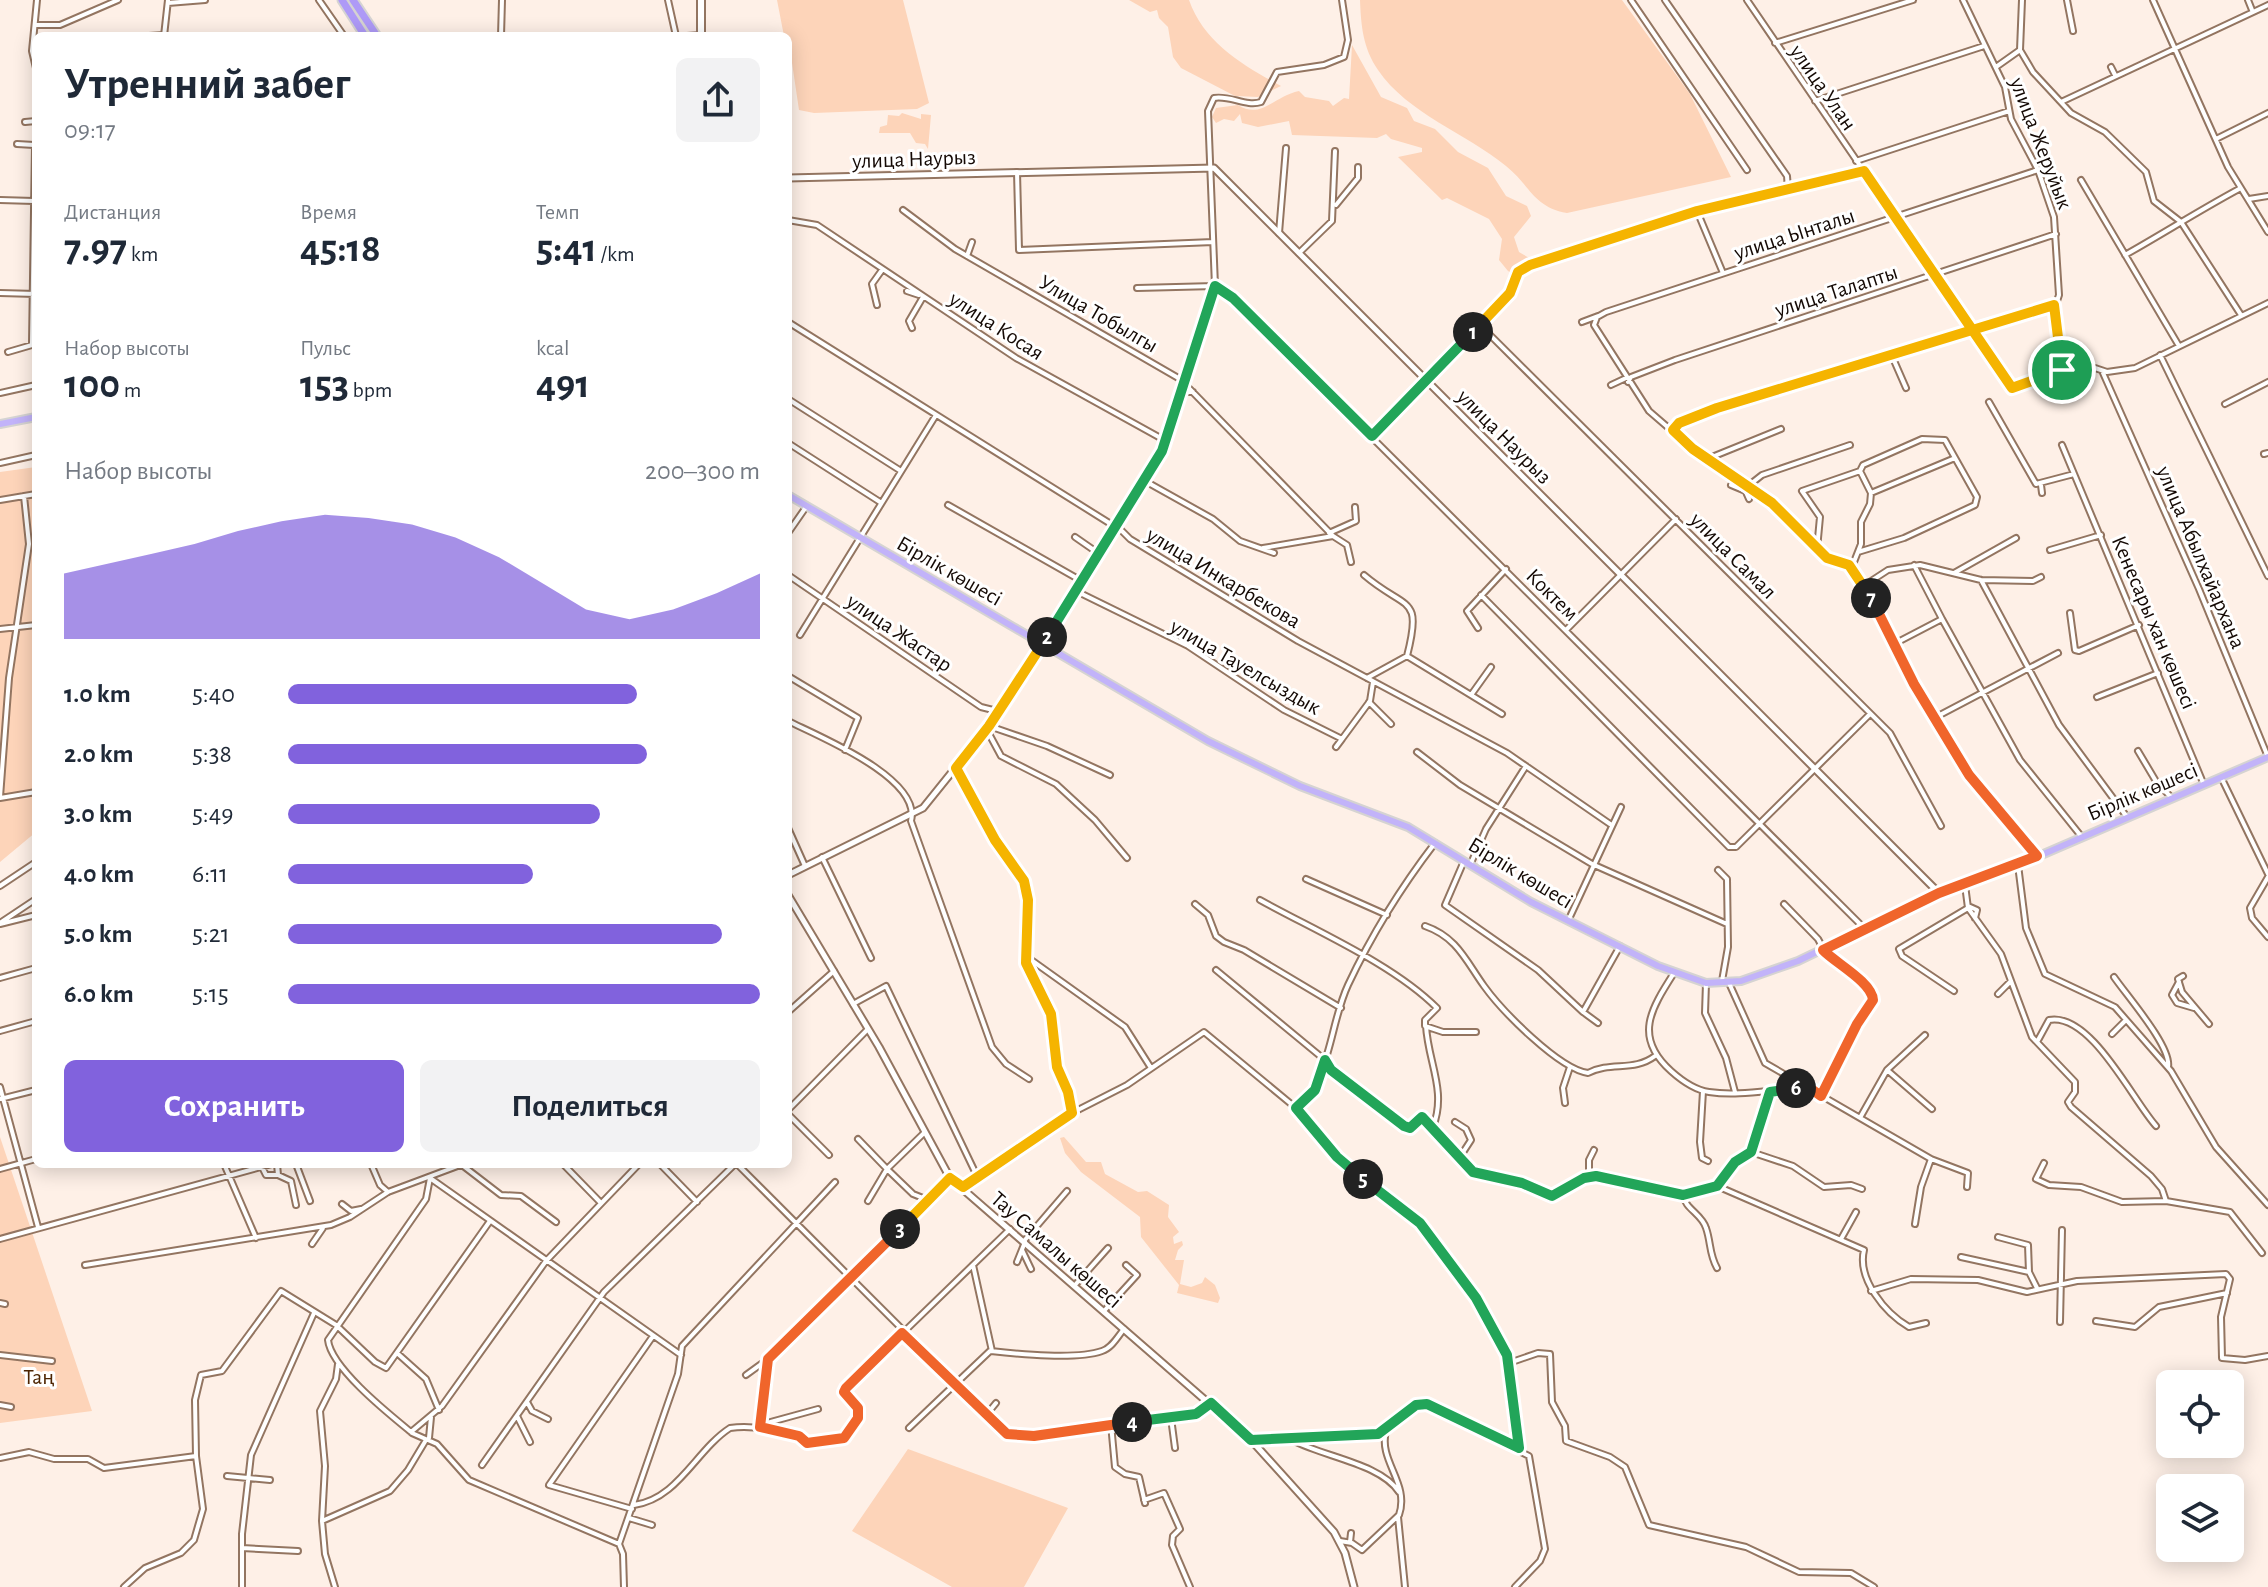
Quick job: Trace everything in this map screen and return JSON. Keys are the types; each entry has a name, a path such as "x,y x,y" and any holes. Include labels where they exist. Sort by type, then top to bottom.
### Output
{"highway":[{"path":"342,0 362,32"},
{"path":"353,0 374,32"}],"main road":[{"path":"701,0 701,32"},
{"path":"0,424 32,418"},
{"name":"Бірлік көшесі","path":"792,498 1246,761 1300,786 1366,808 1437,842 1516,894 1674,973 1706,983 1726,983 1769,972 1823,950 1939,893 2018,865 2268,757"}],"street":[{"path":"34,32 37,0"},
{"path":"35,25 60,25 118,0"},
{"path":"164,32 168,2 205,0"},
{"path":"319,0 341,32"},
{"path":"501,32 502,0"},
{"path":"668,0 675,32"},
{"path":"792,873 923,808 988,728 1043,646 1080,580 1145,481 1166,441 1215,286 1208,111 1214,98 1223,97 1253,105 1261,102 1277,72 1324,65 1344,57 1348,40 1342,0"},
{"path":"1631,0 1747,170"},
{"path":"1665,0 1787,176 1788,189"},
{"name":"улица Улан","path":"1747,0 2012,388 2062,370"},
{"path":"1775,43 1913,0"},
{"name":"улица Жеруйык","path":"1963,0 2005,87 2009,110 2038,170 2054,217 2059,295 2054,305 2062,370"},
{"path":"2022,0 2020,50 2039,80 2071,113 2105,132 2146,172 2154,201 2181,222 2241,315"},
{"path":"2067,0 2073,31"},
{"path":"2153,0 2239,189 2249,199 2268,232"},
{"path":"2248,0 2252,10"},
{"path":"2061,102 2268,5"},
{"path":"1815,101 1985,46"},
{"path":"1995,68 2020,50"},
{"path":"2111,67 2115,75"},
{"path":"1856,161 2009,110"},
{"path":"2216,139 2268,113"},
{"path":"25,122 32,121"},
{"path":"17,144 32,145"},
{"path":"1279,233 1286,148"},
{"path":"1299,253 1332,221 1335,151"},
{"name":"улица Наурыз","path":"792,178 1210,166 1427,379 1939,893"},
{"path":"1335,207 1358,178 1358,167"},
{"name":"улица Ынталы","path":"1582,322 2038,170"},
{"path":"1017,171 1019,250 1213,242"},
{"path":"1372,436 1510,293 1518,272 1530,265 1697,211 1864,171"},
{"path":"2081,180 2179,346"},
{"path":"2125,255 2239,189"},
{"path":"2249,199 2268,196"},
{"path":"0,200 32,201"},
{"name":"Улица Тобылгы","path":"903,210 967,256 1184,382 1331,535 1347,545 1351,562"},
{"path":"1697,211 1723,273"},
{"name":"улица Косая","path":"792,221 817,225 1043,375 1166,441"},
{"name":"улица Талапты","path":"1611,385 1675,360 2056,234"},
{"path":"967,256 972,242"},
{"path":"877,305 872,284 882,270"},
{"path":"1137,288 1215,286"},
{"name":"Коктем","path":"1215,286 1233,298 1864,928"},
{"path":"907,291 922,296 909,321 912,328"},
{"path":"0,293 32,294"},
{"path":"2062,370 2092,367 2102,372 2135,368 2268,303"},
{"path":"1673,430 1679,423 1717,408 2054,305"},
{"path":"1603,314 1595,319 1595,329 1649,411 1707,459 1772,503 1827,558 1852,568 1865,585 1894,644 1969,775 2037,856"},
{"name":"улица Инкарбекова","path":"792,325 1366,679 1486,741 1610,824"},
{"name":"улица Самал","path":"1480,325 1894,738 1941,826"},
{"path":"8,352 32,345"},
{"path":"2160,355 2268,576"},
{"path":"1892,356 1906,388"},
{"name":"улица Абылхайархана","path":"2102,372 2194,577 2268,757"},
{"path":"2225,404 2268,382"},
{"path":"0,393 32,386"},
{"path":"1178,403 1186,392 1193,392"},
{"path":"792,402 901,471"},
{"path":"1989,402 2036,484 2074,474"},
{"path":"800,635 936,415"},
{"path":"1707,459 1781,429"},
{"path":"1817,549 1820,517 1802,491 1860,471 1863,465 1922,439 1943,439 1977,497 1975,505 1904,538 1858,552"},
{"path":"1749,499 1745,493 1748,487 1762,475 1850,445"},
{"name":"Кенесары хан көшесі","path":"2062,445 2204,785"},
{"path":"792,446 881,503"},
{"path":"0,463 32,456"},
{"path":"1871,493 1955,458"},
{"path":"1852,568 1871,493 1860,471"},
{"path":"1145,481 1221,524 1240,541 1274,553"},
{"path":"1731,485 1738,490 1748,487"},
{"path":"2041,485 2042,493"},
{"path":"0,500 32,495"},
{"path":"24,496 29,544 16,627 0,798 32,793"},
{"path":"948,505 1080,580"},
{"path":"792,527 806,507"},
{"path":"1261,548 1331,535 1356,521 1355,507"},
{"path":"1566,630 1676,519"},
{"path":"2050,550 2101,535"},
{"path":"1075,537 1098,553"},
{"path":"1954,573 2016,538"},
{"path":"1983,554 1986,561"},
{"path":"1865,585 1888,570 1914,565 1932,565 1981,580 2033,581 2041,577"},
{"path":"1914,565 2020,760 2081,836"},
{"path":"1478,628 1467,611 1506,569"},
{"path":"1364,575 1415,615 1407,656 1366,679"},
{"name":"улица Жастар","path":"792,578 981,707 997,711"},
{"path":"1981,580 2059,725 2127,817"},
{"name":"улица Тауелсыздык","path":"1074,590 1188,646 1284,710 1342,739"},
{"path":"1481,595 1729,847 1736,847 1870,713"},
{"path":"2070,613 2070,634 2075,650 2079,651 2139,625"},
{"path":"1894,644 1942,619"},
{"path":"0,629 32,625"},
{"path":"1936,717 2058,653"},
{"path":"1407,656 1502,714"},
{"path":"1471,695 1491,667"},
{"path":"2097,697 2159,673"},
{"path":"792,678 858,718 845,750"},
{"path":"1336,747 1369,702 1373,682"},
{"path":"1369,702 1391,724"},
{"path":"792,723 883,770 896,783 913,815 911,821 947,930 992,1047 1006,1064 1029,1079"},
{"path":"988,728 1047,746 1110,775"},
{"path":"988,728 1001,756 1056,784 1095,820 1127,858"},
{"path":"2138,751 2157,783 2172,798"},
{"path":"1417,752 1500,810 1592,864 1727,924"},
{"path":"1526,766 1486,829 1445,905 1538,970 1598,1023"},
{"path":"956,768 995,840 1024,881 1028,900 1025,955 1051,1014 1057,1067 1068,1092 1072,1113"},
{"path":"2221,777 2268,876 2250,908 2252,918 2268,937"},
{"path":"1568,921 1610,824 1621,807"},
{"path":"792,837 805,866"},
{"path":"1296,1108 1315,1090 1347,988 1387,915 1437,842"},
{"path":"822,857 871,958"},
{"path":"0,886 32,865"},
{"path":"2018,865 2026,928 2041,969 2053,981 2115,1007 2168,1067 2216,1147 2249,1188 2268,1205"},
{"path":"1718,870 1727,879 1726,983 1765,1063 1931,1159 1968,1173 1967,1187"},
{"path":"1306,879 1387,915"},
{"path":"1965,882 1968,907"},
{"path":"1260,900 1365,957 1437,1008 1425,1020 1430,1060 1439,1082 1433,1127"},
{"path":"0,923 32,902"},
{"name":"Тау Самалы көшесі","path":"792,902 868,1029 950,1178 1251,1440 1340,1541 1354,1587"},
{"path":"1195,904 1208,915 1216,936 1224,942 1244,950 1341,1008"},
{"path":"1784,904 1818,939 1823,950 1846,966 1874,996 1821,1096"},
{"path":"1954,991 1902,956 1899,949 1968,907 1977,910 1975,918 2001,954 2025,1024 2045,1055 2075,1082 2075,1092 2068,1102 2071,1107 2151,1176 2162,1189 2166,1201"},
{"path":"0,923 32,916"},
{"path":"1425,926 1445,935 1462,950 1485,988 1505,1010 1570,1067 1588,1073 1600,1066 1641,1066 1655,1056"},
{"path":"1583,1012 1620,946"},
{"path":"1025,955 1125,1027 1151,1068"},
{"path":"0,978 32,969"},
{"path":"1216,970 1325,1060 1331,1070 1404,1126 1410,1128 1422,1117 1473,1172 1522,1183 1552,1196 1589,1177 1683,1195 1717,1186 1864,1250 1871,1291 1909,1327 1926,1323"},
{"path":"792,1008 834,971"},
{"path":"1674,973 1653,1007 1649,1035 1655,1056 1680,1079 1703,1091 1770,1092 1810,1088"},
{"path":"2183,976 2172,995 2177,1003 2196,1008"},
{"path":"2114,977 2152,1027 2169,1059 2168,1067"},
{"path":"1998,994 2011,981"},
{"path":"2179,982 2182,992 2209,1024"},
{"path":"1706,983 1705,1013 1726,1058 1735,1092"},
{"path":"853,1004 886,986 977,1176"},
{"path":"2037,1042 2049,1020 2075,1025 2110,1059 2156,1126"},
{"path":"2112,1034 2126,1020"},
{"path":"0,1031 32,1022"},
{"path":"1426,1026 1443,1032 1476,1032"},
{"path":"792,1108 868,1029"},
{"path":"963,1187 1072,1113 1151,1068 1204,1032 1296,1108 1342,1162 1420,1223 1472,1292 1509,1363 1519,1448"},
{"path":"1861,1116 1887,1070 1925,1035"},
{"path":"1565,1103 1563,1088 1570,1067"},
{"path":"1887,1070 1932,1109"},
{"path":"0,1087 38,1227"},
{"path":"2,1099 32,1091"},
{"path":"1703,1091 1700,1142 1702,1158 1708,1161"},
{"path":"1717,1186 1735,1162 1751,1152 1770,1092"},
{"path":"792,1116 829,1155"},
{"path":"1455,1122 1466,1129 1471,1140 1460,1157"},
{"path":"868,1201 887,1169 924,1133"},
{"path":"858,1139 913,1194 929,1200"},
{"path":"1589,1177 1589,1160 1594,1150"},
{"path":"1751,1152 1793,1166 1824,1187 1851,1185 1862,1189"},
{"path":"1915,1224 1921,1187 1931,1159"},
{"path":"0,1169 32,1160"},
{"path":"2044,1163 2036,1179 2049,1185 2081,1187 2122,1202 2166,1201 2230,1212 2262,1253"},
{"path":"226,1168 256,1238"},
{"path":"0,1239 258,1168"},
{"path":"262,1168 266,1175 278,1175 291,1181 296,1205"},
{"path":"275,1168 278,1175"},
{"path":"298,1168 310,1201"},
{"path":"373,1168 380,1185 388,1192"},
{"path":"85,1265 324,1226 363,1209 388,1192 454,1168"},
{"path":"468,1168 501,1195 521,1196 556,1222"},
{"path":"567,1168 600,1202"},
{"path":"411,1432 439,1410 546,1261 635,1168"},
{"path":"664,1168 697,1202"},
{"path":"482,1465 600,1299 732,1168"},
{"path":"740,1168 902,1333 1013,1436 1196,1414 1211,1403"},
{"path":"430,1178 681,1355"},
{"path":"430,1178 426,1199 336,1325 328,1340 330,1351 365,1393 417,1439 428,1439 469,1480 619,1544"},
{"path":"746,1375 768,1359 950,1178"},
{"path":"624,1587 623,1554 619,1544 689,1337 835,1182"},
{"path":"1017,1262 1024,1241 1067,1191"},
{"path":"1683,1195 1684,1202 1704,1224 1717,1268"},
{"path":"342,1204 351,1211 363,1209"},
{"path":"1841,1239 1856,1212"},
{"path":"124,1587 145,1568 181,1553 194,1540 203,1509 196,1456 195,1400 201,1375 222,1371 279,1291 336,1325 386,1368 490,1221"},
{"path":"312,1244 324,1226"},
{"path":"760,1426 799,1436 807,1443 844,1438 858,1418 858,1408 842,1392 1010,1229"},
{"path":"2060,1322 2062,1230"},
{"path":"1998,1237 2028,1245 2029,1272 2037,1288"},
{"path":"1075,1285 1108,1248"},
{"path":"1022,1250 1031,1269"},
{"path":"1961,1257 2029,1272"},
{"path":"973,1265 992,1351"},
{"path":"1104,1311 1137,1275 1126,1265"},
{"path":"1871,1291 1911,1279 1978,1280 2027,1292 2061,1283 2229,1275 2221,1317 2222,1358 2245,1360 2268,1356"},
{"path":"2096,1321 2135,1327 2159,1307 2227,1293"},
{"path":"242,1587 242,1548 251,1455 314,1313"},
{"path":"992,1351 1037,1357 1048,1352 1090,1353 1105,1350 1124,1329"},
{"path":"653,1336 549,1485 633,1507 651,1502 730,1428 760,1426 818,1409"},
{"path":"909,1428 992,1351"},
{"path":"397,1353 426,1379 439,1410"},
{"path":"1509,1363 1538,1353 1550,1354 1552,1402 1568,1432 1566,1441 1610,1457 1625,1467 1649,1525 1746,1547 1799,1572 1851,1573 1874,1587"},
{"path":"0,1355 52,1361"},
{"path":"760,1426 768,1359"},
{"path":"335,1587 325,1554 322,1521 325,1466 320,1411 336,1379 338,1362"},
{"path":"527,1402 532,1411 548,1419"},
{"path":"987,1414 996,1403"},
{"path":"1405,1587 1397,1473 1383,1450 1386,1431 1396,1418 1416,1405 1427,1404 1519,1448 1533,1465 1545,1549 1540,1561 1515,1587"},
{"path":"0,1405 11,1407"},
{"path":"322,1521 390,1491 428,1439 431,1416"},
{"path":"517,1416 530,1442"},
{"path":"1171,1418 1175,1448"},
{"path":"1111,1424 1115,1467 1125,1474 1139,1477 1144,1501 1164,1493 1169,1498 1180,1529 1173,1536 1172,1545 1190,1587"},
{"path":"1251,1440 1386,1431"},
{"path":"1291,1439 1326,1456 1382,1474 1400,1494"},
{"path":"0,1458 29,1452 54,1459 88,1459 104,1468 196,1456"},
{"path":"227,1476 270,1480"},
{"path":"1340,1541 1350,1542 1362,1550 1399,1515"},
{"path":"629,1518 652,1525"},
{"path":"1350,1542 1351,1533"},
{"path":"242,1548 298,1551"}],"green space":[{"path":"777,0 903,0 929,103 917,109 814,113 799,110 792,63 792,32 783,32"},
{"path":"1129,0 1189,0 1204,29 1215,41 1253,70 1281,86 1258,97 1235,96 1181,68 1173,57 1168,27 1159,18 1157,10 1150,12"},
{"path":"1360,0 1622,0 1690,94 1731,177 1567,213 1546,206 1506,166 1421,111 1390,85 1373,62 1366,45"},
{"path":"1352,45 1381,97 1407,108 1414,121 1435,129 1458,152 1488,168 1506,196 1527,206 1531,216 1514,237 1519,252 1536,262 1522,280 1499,260 1502,239 1489,219 1447,198 1442,200 1398,157 1422,152 1422,148 1391,139 1386,134 1377,138 1292,135 1289,121 1258,127 1242,123 1240,114 1234,121 1224,119 1216,123 1212,117 1216,108 1238,105 1254,110 1299,91 1305,97 1329,101 1333,106 1344,98 1349,99"},
{"path":"902,113 921,119 921,114 931,115 928,149 925,144 916,143 910,133 879,133 880,127 887,125 888,115 899,116"},
{"path":"32,468 32,835 0,862 0,472"},
{"name":"Таң","path":"0,1137 92,1411 0,1423"},
{"path":"1064,1137 1086,1162 1101,1162 1105,1174 1138,1192 1147,1191 1169,1205 1168,1217 1179,1232 1173,1237 1174,1244 1182,1241 1183,1245 1175,1260 1184,1260 1180,1284 1191,1287 1202,1283 1205,1277 1215,1285 1220,1298 1218,1303 1177,1293 1179,1285 1141,1237 1140,1217 1081,1172 1065,1153 1060,1138"},
{"path":"908,1449 1068,1508 1024,1587 952,1587 852,1531"}],"route":[{"path":"2062,370 2012,388 2004,381 1986,350 1975,336 1972,331 1923,259 1911,239 1864,171 1697,211 1530,265 1518,272 1510,293 1372,436 1233,298 1215,286 1162,451 1061,610 1043,646 1005,698 989,726 956,768 995,840 1024,881 1028,900 1026,963 1051,1014 1057,1067 1068,1092 1072,1113 963,1187 950,1178 768,1359 760,1427 799,1436 802,1442 807,1443 844,1438 858,1418 858,1408 844,1392 846,1388 902,1333 1007,1434 1013,1436 1182,1417 1196,1414 1211,1403 1251,1440 1299,1440 1340,1433 1378,1434 1386,1431 1396,1418 1416,1405 1427,1404 1519,1448 1515,1436 1507,1355 1472,1292 1420,1223 1342,1162 1296,1108 1315,1090 1325,1060 1331,1070 1404,1126 1410,1128 1422,1117 1473,1172 1522,1183 1552,1196 1584,1178 1596,1176 1683,1195 1717,1186 1735,1162 1751,1152 1770,1092 1810,1088 1821,1096 1874,996 1846,966 1823,950 1939,893 2037,856 1969,775 1914,684 1855,571 1845,563 1827,558 1772,503 1693,449 1673,430 1679,423 1717,408 1957,337 1972,331 1977,328 2054,305 2062,370"}]}
